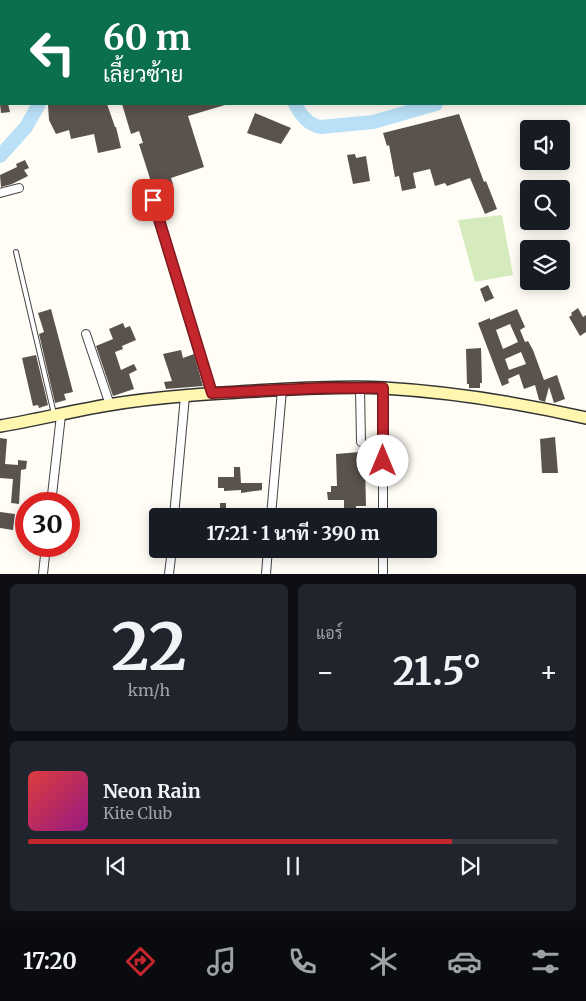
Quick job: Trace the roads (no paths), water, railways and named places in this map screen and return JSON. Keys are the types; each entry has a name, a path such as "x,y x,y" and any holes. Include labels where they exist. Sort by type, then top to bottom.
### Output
{"street":[{"path":"0,193 19,188"},
{"path":"153,200 212,393"},
{"path":"86,334 110,405"},
{"path":"0,426 110,405 212,393 360,388 383,388 479,398 586,418"},
{"path":"360,388 360,442"},
{"path":"383,388 383,508"},
{"path":"272,508 282,390"},
{"path":"175,508 185,396"},
{"path":"52,492 57,416"},
{"path":"43,574 45,557"},
{"path":"169,574 171,558"},
{"path":"266,574 267,558"},
{"path":"383,558 383,574"}],"lane":[{"path":"16,252 57,416"}],"waterway":[{"path":"0,156 26,127 38,105"},
{"path":"296,105 305,119 321,127 373,122 432,105"}]}
